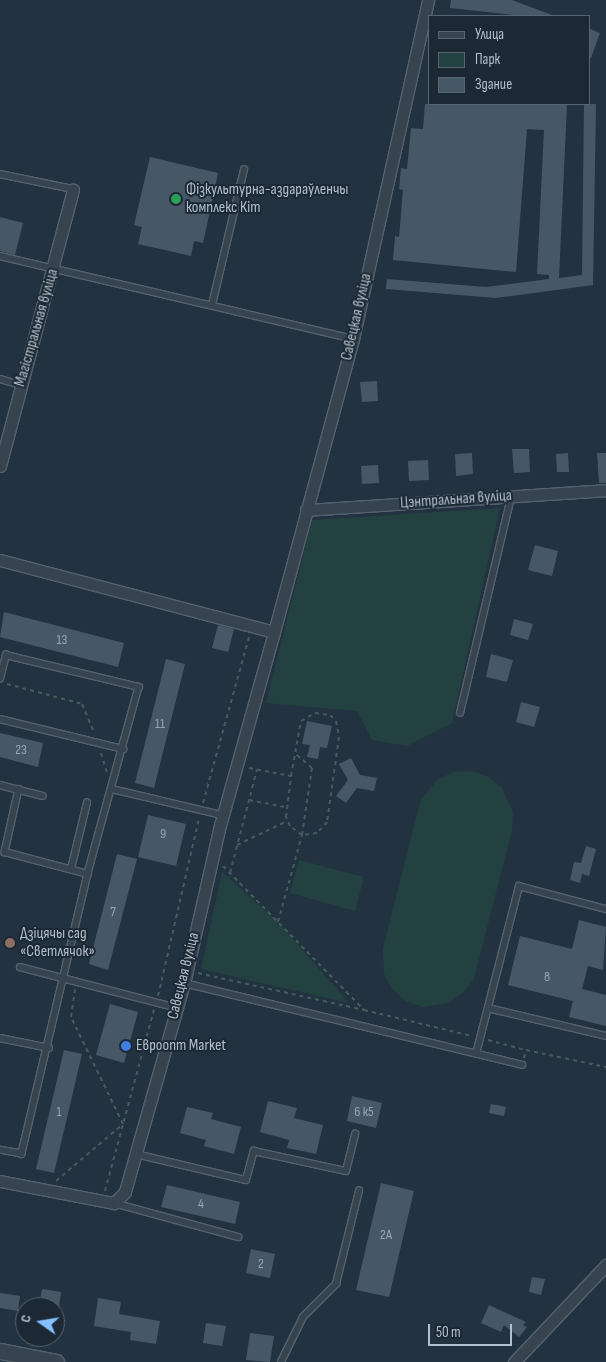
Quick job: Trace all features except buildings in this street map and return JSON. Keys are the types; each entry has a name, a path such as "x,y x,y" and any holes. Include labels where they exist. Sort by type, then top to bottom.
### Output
{"street":[{"name":"Савецкая вуліца","path":"114,1203 125,1192 184,983 222,815 274,632 353,339 428,0"},
{"name":"Магістральная вуліца","path":"0,466 54,268 73,189"},
{"name":"Цэнтральная вуліца","path":"306,510 606,490"},
{"path":"0,560 253,624 274,632"},
{"path":"0,1181 114,1203"},
{"path":"514,1362 606,1266"},
{"path":"0,1351 56,1362"}],"lane":[{"path":"212,305 244,170"},
{"path":"0,174 73,189"},
{"path":"0,256 353,339"},
{"path":"0,379 21,385"},
{"path":"460,713 511,497"},
{"path":"0,681 6,655 139,687 88,874 22,1154 0,1150"},
{"path":"0,719 123,749"},
{"path":"0,785 43,796"},
{"path":"19,789 5,852 88,874"},
{"path":"112,789 222,815"},
{"path":"71,869 87,803"},
{"path":"476,1054 518,886 606,909"},
{"path":"20,967 177,1008"},
{"path":"184,983 522,1065"},
{"path":"488,1008 606,1036"},
{"path":"0,1038 48,1048"},
{"path":"136,1154 246,1180 254,1151 346,1171 355,1134"},
{"path":"281,1362 303,1317 336,1284 358,1191"},
{"path":"114,1203 238,1237"}],"path":[{"path":"102,1200 156,1003 201,810 253,624"},
{"path":"0,681 82,704 98,743 112,789"},
{"path":"315,712 322,712 336,721 338,737 327,822 317,833 302,835 295,833 288,821 286,807 291,776 302,721 315,712"},
{"path":"278,922 302,835 312,768 295,753"},
{"path":"236,765 291,776"},
{"path":"230,874 257,769"},
{"path":"249,800 286,807"},
{"path":"237,845 288,821"},
{"path":"213,855 364,1010"},
{"path":"187,970 606,1067"},
{"path":"76,982 71,1017 123,1124"},
{"path":"522,1065 526,1050"},
{"path":"47,1189 123,1124"}],"green space":[{"path":"500,508 452,723 407,746 372,740 357,711 266,703 312,520"},
{"path":"472,771 489,777 502,788 513,812 512,830 474,979 463,993 449,1003 423,1007 406,1001 393,990 384,974 383,948 421,799 438,779 454,772"},
{"path":"299,860 364,877 355,911 290,893"},
{"path":"222,872 278,922 349,1003 201,969"}],"place":[{"name":"Фізкультурна-аздараўленчы комплекс Кіт","path":"176,199"},
{"name":"Дзіцячы сад «Светлячок»","path":"10,943"},
{"name":"Евроопт Market","path":"126,1046"}]}
